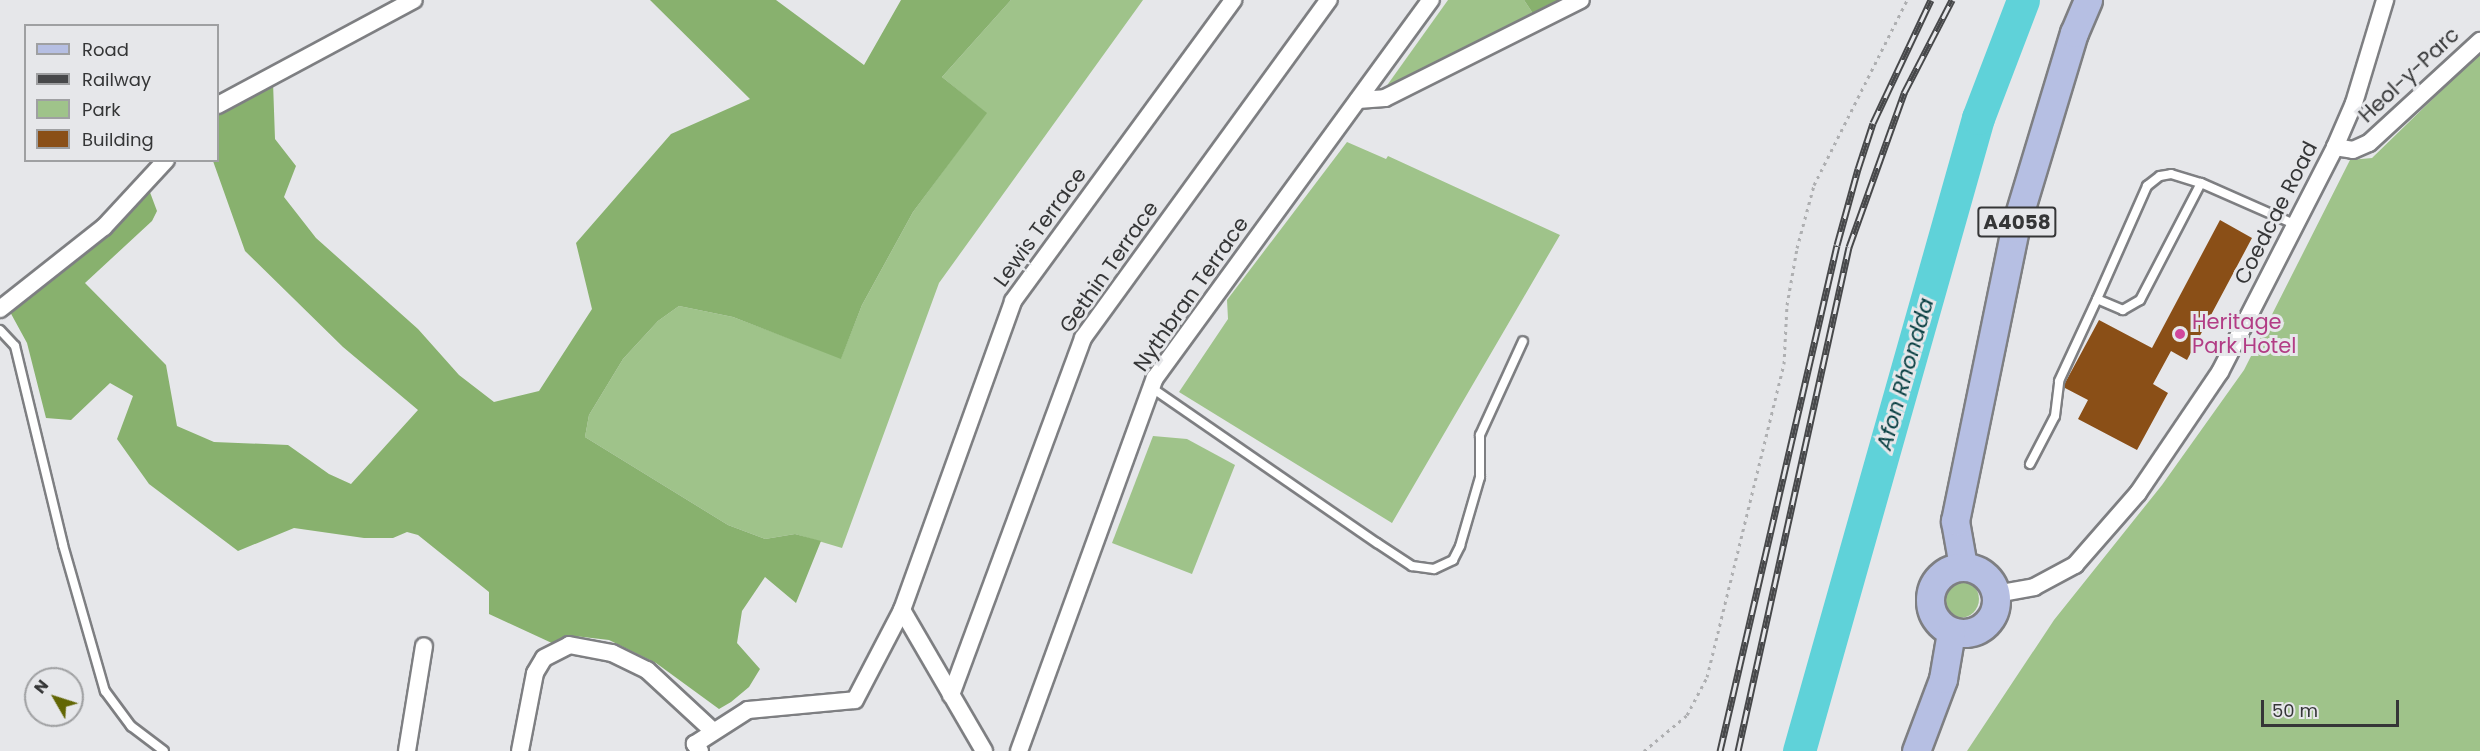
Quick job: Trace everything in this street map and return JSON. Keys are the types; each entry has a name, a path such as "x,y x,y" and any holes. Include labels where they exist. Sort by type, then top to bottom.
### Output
{"main road":[{"name":"A4058","path":"1963,566 1955,521 2015,228 2073,33 2088,0"},
{"path":"1963,566 1985,574 1996,594 1996,606 1987,624 1965,634 1951,632 1932,613 1931,590 1946,571 1963,566"},
{"path":"1916,751 1943,679 1951,632"}],"street":[{"path":"219,104 414,0"},
{"name":"Lewis Terrace","path":"714,731 748,710 855,700 902,610 1013,301 1233,0"},
{"name":"Gethin Terrace","path":"951,695 1083,338 1329,0"},
{"name":"Nythbran Terrace","path":"1019,751 1155,378 1431,0"},
{"path":"1358,100 1385,98 1581,0"},
{"name":"Coedcae Road","path":"1996,594 2034,587 2075,565 2138,493 2220,372 2335,147 2355,103 2385,0"},
{"name":"Heol-y-Parc","path":"2335,147 2354,150 2369,143 2480,41"},
{"path":"0,309 104,227 164,162"},
{"path":"902,610 984,751"},
{"path":"520,751 535,673 544,658 569,645 612,653 646,670 714,731 694,749"},
{"path":"407,751 424,646"}],"lane":[{"path":"2030,464 2055,416 2059,381 2147,186 2171,174 2201,183 2294,224"},
{"path":"2097,299 2123,310 2140,300 2201,183"},
{"path":"0,330 15,345 63,544 105,691 131,726 164,751"},
{"path":"1152,388 1412,566 1434,569 1453,560 1460,546 1480,477 1480,435 1523,341"}],"path":[{"path":"1644,751 1687,715 1707,677 1784,364 1795,259 1814,185 1907,0"}],"green space":[{"path":"650,0 776,0 864,65 901,0 1011,0 942,77 987,113 913,212 862,305 841,359 733,317 679,306 658,321 623,359 589,415 585,437 728,525 765,539 795,534 821,541 796,603 765,577 742,611 737,643 760,669 749,687 719,709 656,663 609,640 566,635 554,644 489,614 489,592 418,535 407,532 393,538 364,538 294,528 238,551 149,484 117,439 133,396 110,383 71,420 46,418 27,343 9,310 148,187 157,211 152,221 85,283 166,365 177,426 214,442 288,445 329,474 351,484 418,410 343,347 245,251 213,162 219,162 219,113 273,82 275,139 296,166 284,197 316,238 418,329 459,375 494,402 539,391 592,309 576,243 671,134 750,99"},
{"path":"1011,0 1143,0 939,283 842,548 795,534 765,539 728,525 585,437 589,415 623,359 658,321 679,306 733,317 841,358 862,305 913,212 986,113 942,77"},
{"path":"1448,0 1524,0 1534,15 1383,91"},
{"path":"1524,0 1564,0 1534,15"},
{"path":"2480,53 2480,751 1967,751 2054,620 2162,485 2244,370 2350,160 2372,158"},
{"path":"1347,142 1386,159 1388,156 1560,235 1392,523 1179,392 1228,319 1227,300"},
{"path":"1153,436 1187,439 1235,465 1192,574 1112,543"},
{"path":"1960,580 1973,586 1979,599 1973,612 1960,618 1947,612 1941,599 1947,586"}],"building":[{"name":"Heritage Park Hotel","path":"2220,220 2252,238 2187,360 2171,351 2153,384 2168,393 2137,450 2078,419 2088,400 2065,388 2065,383 2099,320 2152,348"}],"waterway":[{"name":"Afon Rhondda","path":"1799,751 1978,118 2023,0"}],"railway":[{"path":"1720,751 1837,245 1858,169 1873,123 1931,0"},
{"path":"1738,751 1849,247 1904,93 1952,0"}],"place":[{"name":"Heritage Park Hotel","path":"2180,334"}]}
